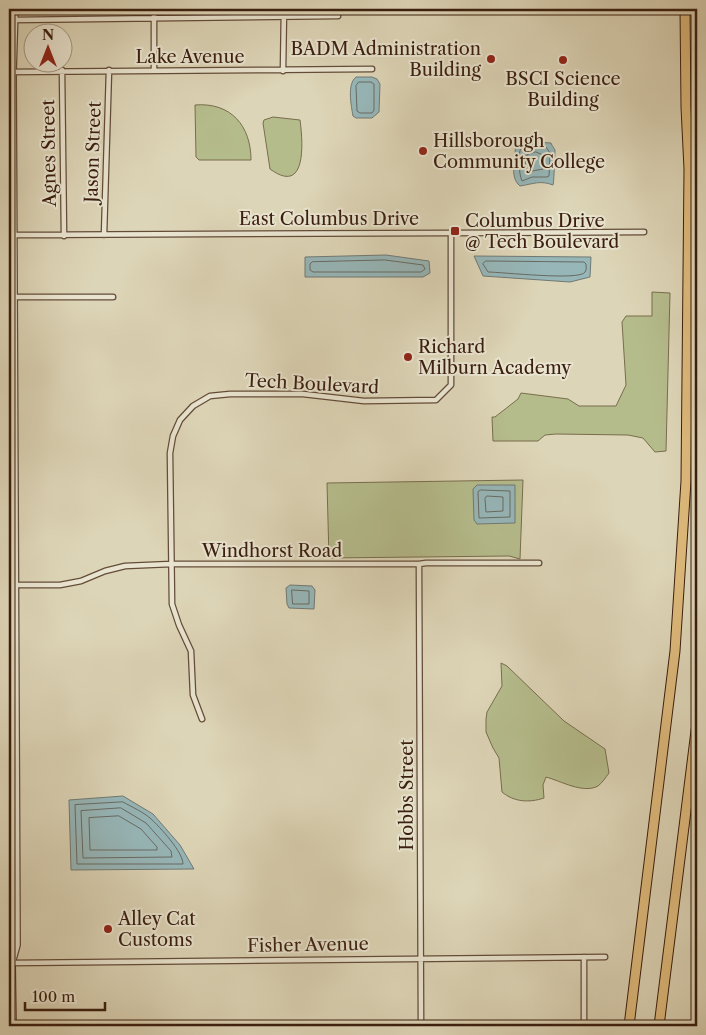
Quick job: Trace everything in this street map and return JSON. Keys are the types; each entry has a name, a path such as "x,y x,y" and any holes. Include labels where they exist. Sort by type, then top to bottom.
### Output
{"highway":[{"path":"629,1026 675,651 686,481 689,169 685,9"},
{"path":"659,1026 697,723"}],"street":[{"path":"12,963 17,945 12,585 14,297 11,235 11,72 15,9"},
{"path":"154,9 154,70"},
{"path":"283,71 284,9"},
{"path":"14,20 338,16"},
{"name":"Lake Avenue","path":"72,70 283,71 372,69"},
{"name":"Jason Street","path":"104,235 109,70"},
{"name":"Agnes Street","path":"62,72 64,236"},
{"name":"East Columbus Drive","path":"11,235 644,232"},
{"name":"Tech Boulevard","path":"202,719 193,695 191,651 172,604 170,453 173,436 180,420 193,406 210,396 230,394 304,394 364,401 436,400 451,385 451,233"},
{"path":"14,297 113,297"},
{"name":"Windhorst Road","path":"12,585 60,585 81,582 105,571 125,566 171,564 539,563"},
{"name":"Hobbs Street","path":"419,564 421,1026"},
{"path":"9,775 16,775"},
{"path":"9,952 12,963 13,1026"},
{"path":"584,957 584,1026"},
{"name":"Fisher Avenue","path":"12,963 605,957"}],"green space":[{"path":"195,105 208,105 219,108 229,112 237,119 247,137 251,160 199,160 196,157"},
{"path":"273,117 300,120 302,152 297,171 291,176 282,176 270,169 263,123 264,120"},
{"path":"652,292 670,293 666,451 655,452 643,438 628,435 556,434 545,435 538,441 493,441 492,417 495,417 518,399 521,393 568,399 579,406 616,406 626,385 622,322 626,316 652,316"},
{"path":"523,480 520,559 509,556 329,558 327,483"},
{"path":"501,663 507,666 564,721 605,749 609,773 598,786 586,789 579,788 546,777 543,785 544,798 522,801 502,792 499,758 486,732 487,712 502,686"}],"water":[{"path":"356,77 372,77 377,79 380,84 379,112 372,118 356,118 353,116 351,84"},
{"path":"521,141 551,143 555,150 553,185 540,183 520,186 516,182 514,177 515,144"},
{"path":"386,255 429,261 430,273 423,277 305,277 305,257"},
{"path":"474,256 591,257 590,277 570,282 483,276"},
{"path":"477,485 515,485 515,523 477,524 474,520 473,489"},
{"path":"290,585 312,586 315,590 314,609 289,608 286,588"},
{"path":"123,796 153,814 180,845 194,869 71,870 69,800"}],"place":[{"name":"BADM Administration Building","path":"491,59"},
{"name":"BSCI Science Building","path":"563,60"},
{"name":"Hillsborough Community College","path":"423,151"},
{"name":"Columbus Drive @ Tech Boulevard","path":"455,231"},
{"name":"Richard Milburn Academy","path":"408,357"},
{"name":"Alley Cat Customs","path":"108,929"}]}
